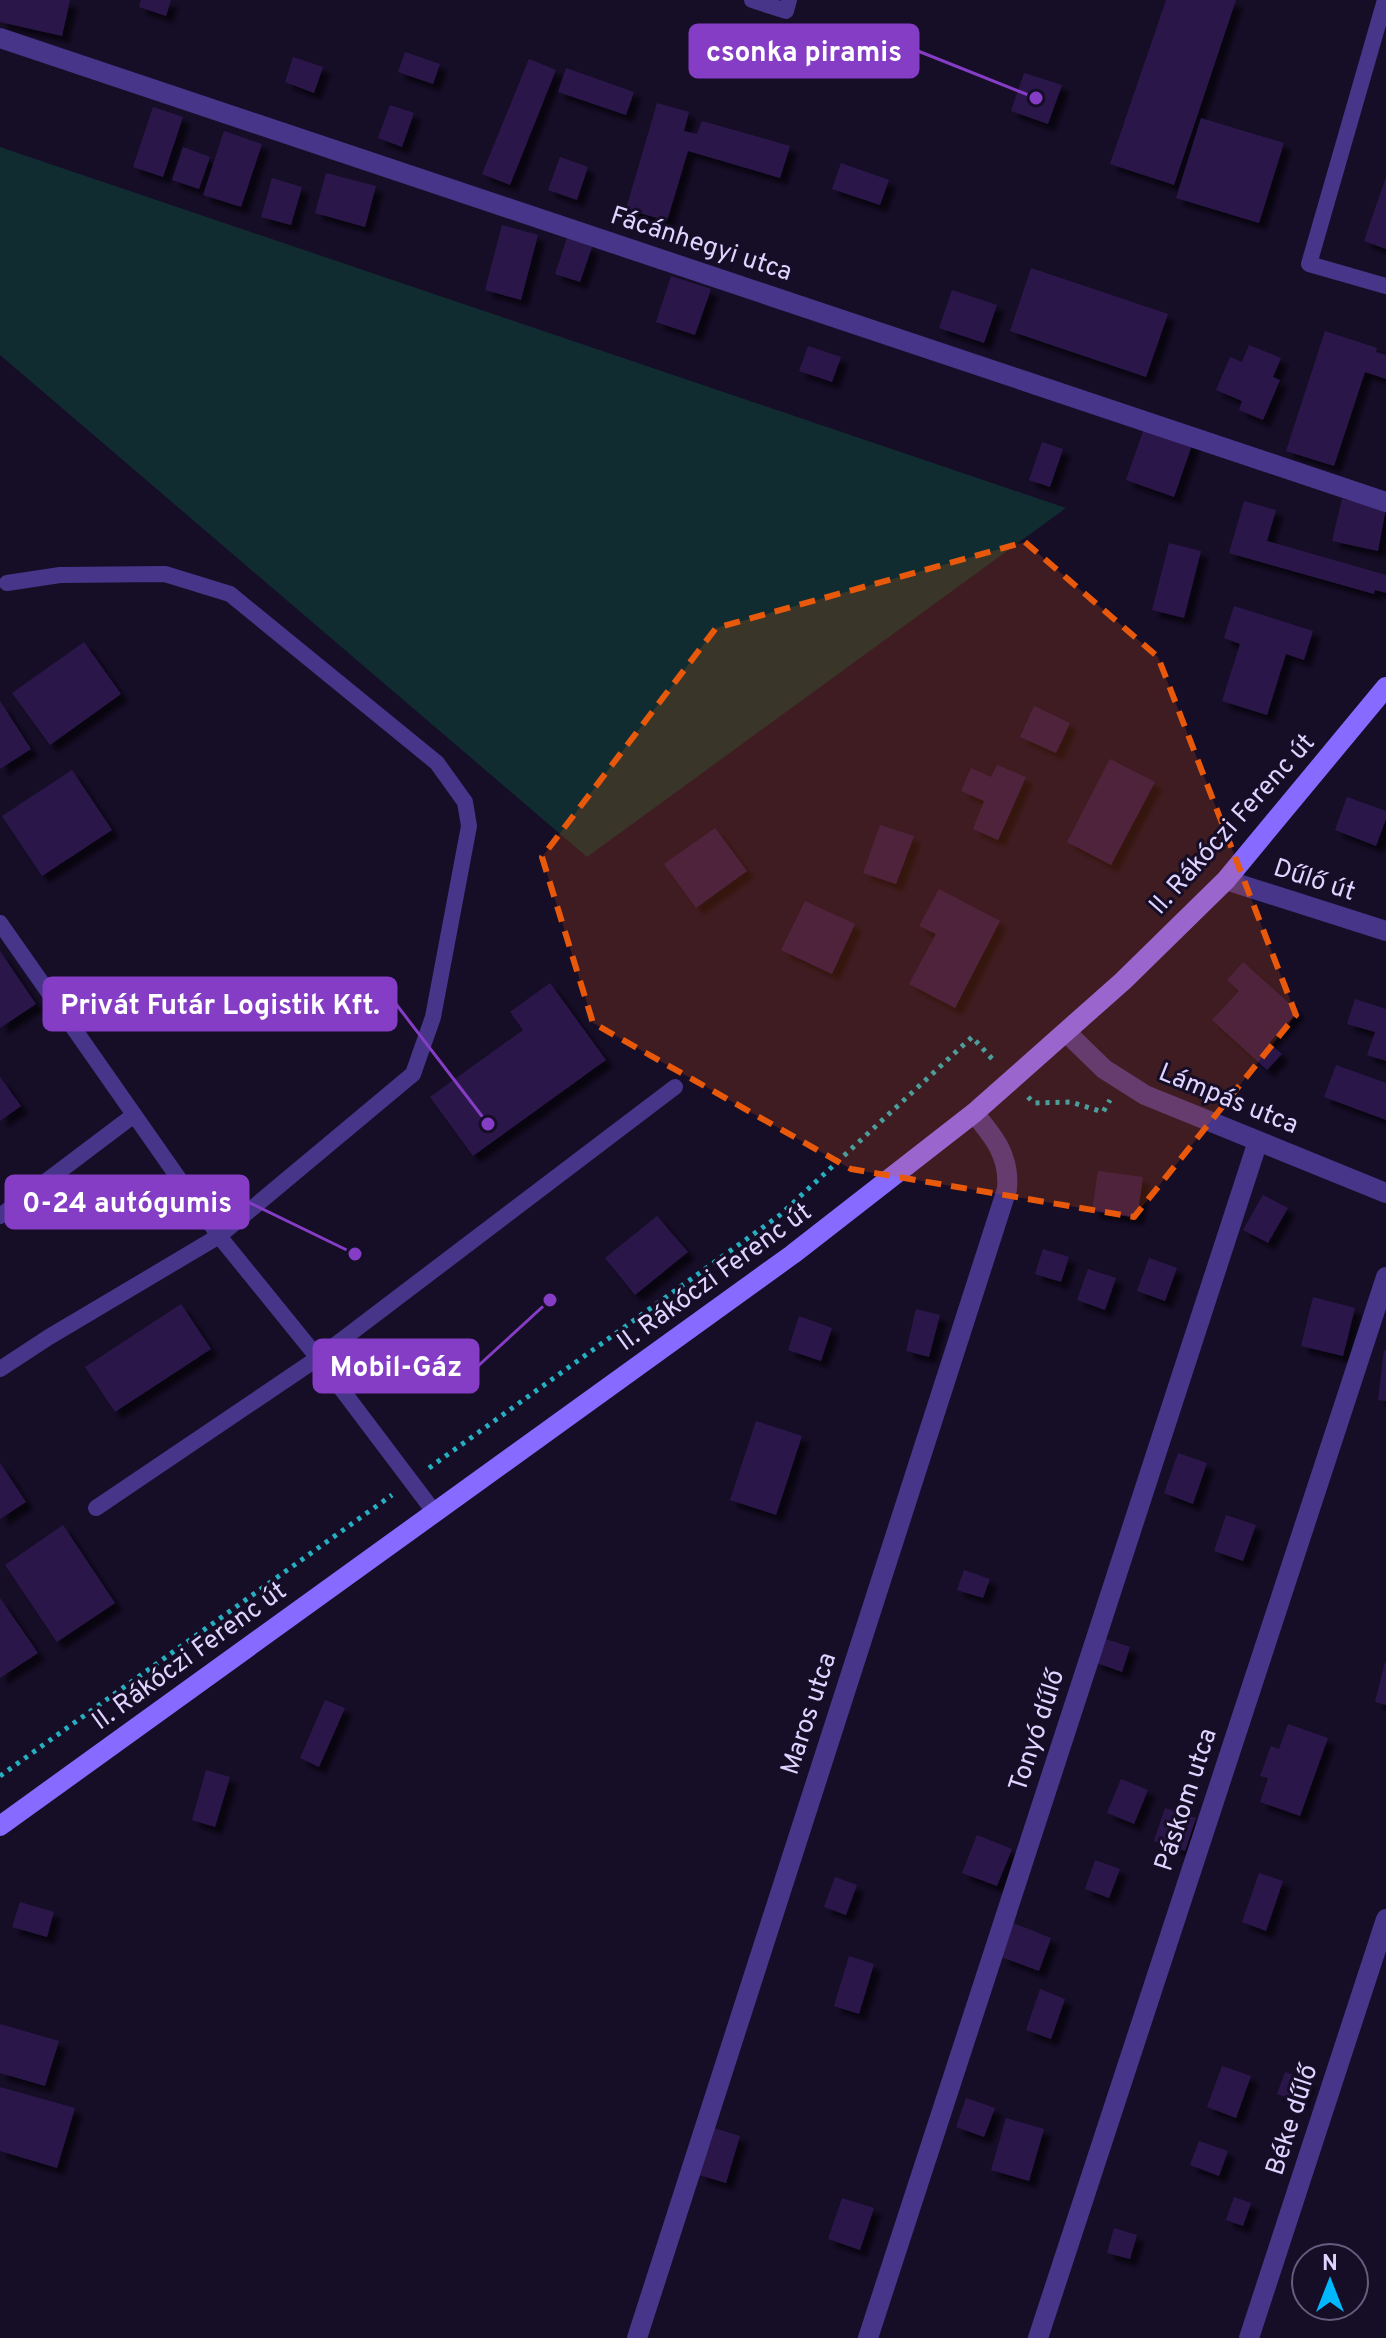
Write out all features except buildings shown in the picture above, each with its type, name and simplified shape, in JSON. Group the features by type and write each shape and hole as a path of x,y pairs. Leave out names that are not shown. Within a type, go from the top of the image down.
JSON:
{"main road":[{"name":"II. Rákóczi Ferenc út","path":"0,1826 793,1254 974,1113 1123,981 1226,880 1386,687"}],"street":[{"name":"Fácánhegyi utca","path":"0,38 1386,502"},
{"name":"Dűlő út","path":"1226,880 1386,931"},
{"name":"Lámpás utca","path":"1066,1032 1104,1069 1145,1095 1386,1193"},
{"name":"Maros utca","path":"637,2338 1007,1189 1004,1154 998,1140 974,1113"},
{"name":"Tonyó dűlő","path":"868,2338 1258,1141"},
{"name":"Páskom utca","path":"1038,2338 1386,1277"},
{"name":"Béke dűlő","path":"1249,2338 1386,1919"}],"lane":[{"path":"752,0 786,11 789,0"},
{"path":"1385,0 1309,264 1386,286"},
{"path":"0,1369 219,1236 413,1074 433,1017 469,826 465,802 437,763 230,594 165,574 60,575 7,583"},
{"path":"0,923 219,1236 318,1358 435,1513"},
{"path":"96,1508 318,1358 675,1087"},
{"path":"0,1216 134,1115"}],"path":[{"path":"0,1776 780,1215 972,1037 1034,1103 1071,1102 1103,1112 1121,1082"}],"highlighted area":[{"path":"1025,542 1158,657 1296,1015 1134,1217 851,1169 593,1023 542,857 716,628"}],"green space":[{"path":"0,147 1066,508 587,857 0,355"}],"place":[{"name":"csonka piramis","path":"1036,98"},
{"name":"Privát Futár Logistik Kft.","path":"488,1124"},
{"name":"0-24 autógumis","path":"355,1254"},
{"name":"Mobil-Gáz","path":"550,1300"}]}
